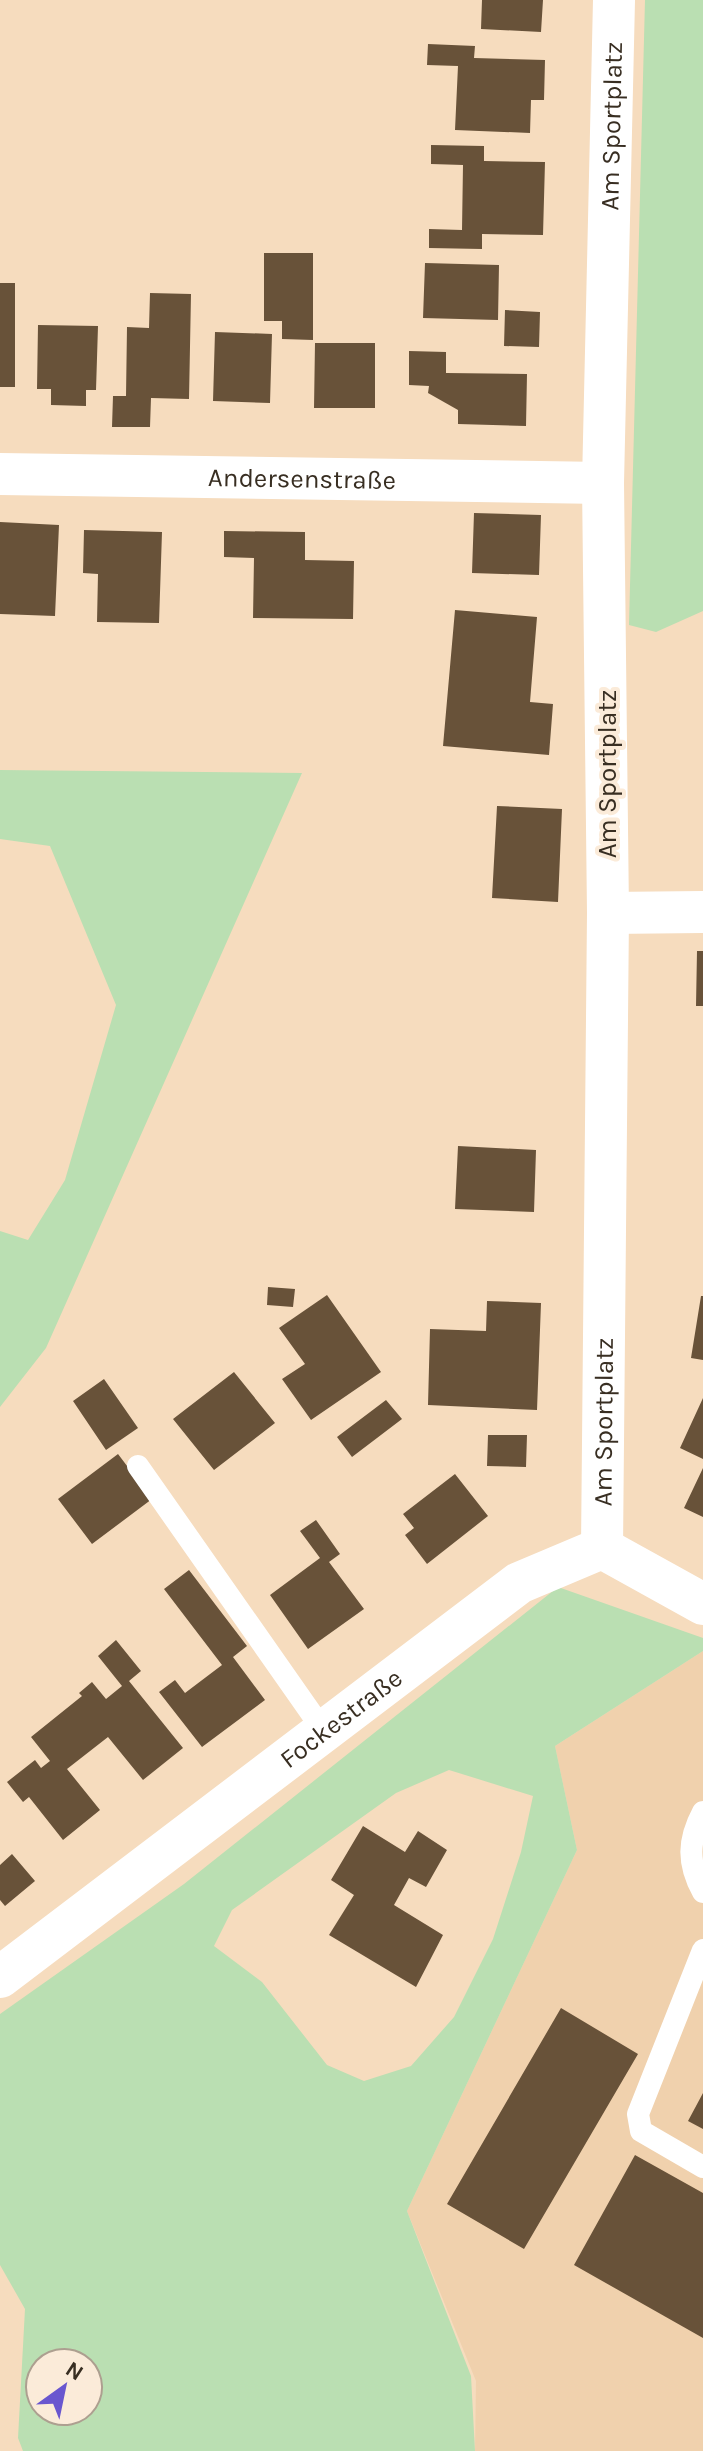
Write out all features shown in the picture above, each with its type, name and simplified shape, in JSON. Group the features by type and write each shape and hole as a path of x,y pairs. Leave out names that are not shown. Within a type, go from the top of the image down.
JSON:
{"street":[{"name":"Am Sportplatz","path":"602,1548 608,913 603,483 614,0"},
{"name":"Andersenstraße","path":"0,474 603,483"},
{"path":"608,913 703,912"},
{"path":"602,1548 703,1604"},
{"name":"Fockestraße","path":"0,1977 519,1583 602,1548"}],"lane":[{"path":"138,1466 323,1730"},
{"path":"703,1812 692,1833 693,1873 703,1892"},
{"path":"703,1950 638,2114 641,2131 703,2167"}],"shaded area":[{"path":"703,1651 703,2451 475,2451 476,2381 407,2211 577,1850 555,1746"}],"green space":[{"path":"645,0 703,0 703,611 656,632 629,625"},
{"path":"0,770 302,773 46,1348 0,1407 0,1231 28,1240 65,1180 116,1005 50,846 0,839"},
{"path":"558,1587 703,1638 703,1651 555,1746 577,1850 407,2211 471,2376 475,2451 23,2451 18,2438 25,2309 0,2265 0,2014 184,1884","holes":["449,1770 533,1796 521,1852 493,1939 454,2017 411,2066 364,2081 327,2065 262,1982 214,1946 232,1910 396,1793"]}],"building":[{"path":"482,0 543,0 541,32 481,29"},
{"path":"428,44 475,46 474,58 545,60 544,100 531,100 530,133 455,130 458,66 427,65"},
{"path":"431,145 484,146 484,161 545,162 543,235 482,234 482,249 429,248 429,229 462,230 463,165 431,164"},
{"path":"264,253 313,253 313,340 282,339 282,321 264,321"},
{"path":"425,263 499,265 498,320 423,318"},
{"path":"0,283 15,283 15,387 0,387"},
{"path":"150,293 191,294 189,399 151,398 150,427 112,427 113,396 126,396 127,327 149,328"},
{"path":"505,310 540,312 539,347 504,346"},
{"path":"38,325 98,326 96,390 86,390 86,406 51,405 51,389 37,389"},
{"path":"215,332 272,334 270,403 213,401"},
{"path":"315,343 375,343 375,408 314,408"},
{"path":"409,351 446,352 446,373 527,374 526,426 458,424 458,410 428,393 429,386 409,385"},
{"path":"474,513 541,515 539,575 472,573"},
{"path":"0,522 59,525 55,616 0,614"},
{"path":"84,530 162,532 159,623 97,622 98,574 83,573"},
{"path":"224,531 305,532 305,560 354,561 353,619 253,618 254,558 224,557"},
{"path":"455,610 537,617 530,702 553,704 549,755 443,746"},
{"path":"497,806 562,809 558,902 492,898"},
{"path":"697,951 703,951 703,1006 696,1006"},
{"path":"458,1146 536,1150 534,1212 455,1209"},
{"path":"268,1287 295,1289 293,1307 267,1305"},
{"path":"327,1295 381,1372 311,1420 282,1379 305,1364 279,1328"},
{"path":"703,1296 703,1360 691,1358"},
{"path":"487,1301 541,1303 537,1410 428,1405 430,1329 486,1331"},
{"path":"234,1372 275,1423 214,1470 173,1419"},
{"path":"104,1379 138,1428 106,1450 73,1401"},
{"path":"703,1398 703,1459 680,1448"},
{"path":"386,1400 402,1419 352,1457 337,1437"},
{"path":"488,1435 527,1435 526,1467 487,1466"},
{"path":"118,1454 152,1499 92,1544 58,1499"},
{"path":"703,1468 703,1517 684,1508"},
{"path":"455,1474 488,1516 427,1564 405,1535 414,1528 403,1514"},
{"path":"316,1520 340,1554 329,1562 364,1609 308,1649 270,1595 320,1558 300,1531"},
{"path":"189,1570 247,1646 233,1657 265,1700 202,1747 159,1692 175,1680 185,1693 222,1665 164,1589"},
{"path":"116,1640 141,1671 129,1681 183,1748 143,1780 108,1737 67,1769 100,1810 63,1840 29,1797 23,1802 7,1782 35,1760 41,1768 50,1761 31,1737 82,1696 79,1693 92,1682 106,1699 122,1686 98,1656"},
{"path":"363,1826 405,1852 418,1831 447,1850 426,1887 409,1878 394,1905 443,1935 416,1987 329,1935 354,1895 331,1880"},
{"path":"12,1854 35,1881 5,1906 0,1900 0,1865"},
{"path":"561,2008 638,2054 524,2249 447,2204"},
{"path":"703,2093 703,2129 688,2121"},
{"path":"635,2155 703,2193 703,2338 574,2265"}]}
